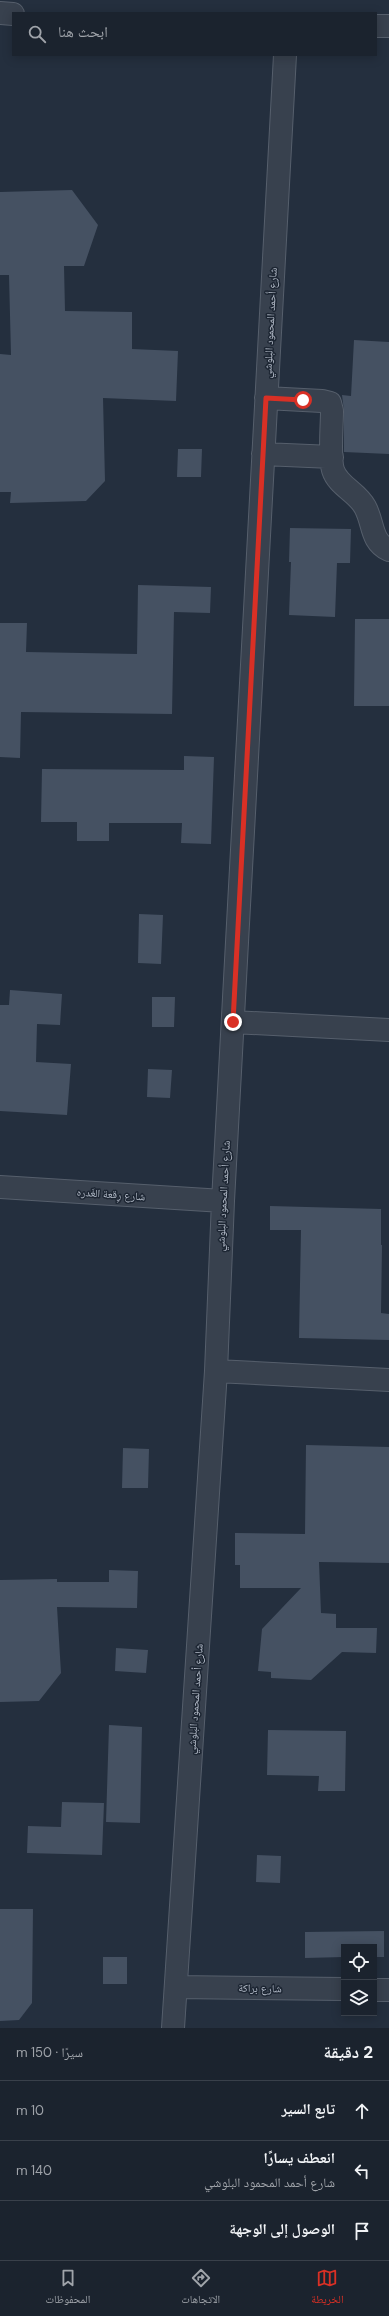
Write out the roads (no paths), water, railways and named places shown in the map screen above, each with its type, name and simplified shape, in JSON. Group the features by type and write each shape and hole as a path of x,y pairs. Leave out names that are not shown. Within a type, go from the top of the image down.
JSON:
{"street":[{"path":"0,13 12,14"},
{"path":"377,26 389,26"},
{"name":"شارع أحمد المحمود البلوشي","path":"173,2028 216,1371 222,1201 285,56"},
{"path":"266,398 322,401 330,403 332,411 332,468 336,477 357,496 369,517 374,538 381,546 389,550"},
{"path":"263,454 332,457"},
{"path":"233,1022 389,1030"},
{"name":"شارع رِقعة الغَدره","path":"0,1187 222,1201"},
{"path":"216,1371 389,1380"},
{"name":"شارع براكة","path":"176,1987 341,1989"},
{"path":"377,1990 389,1990"}]}
